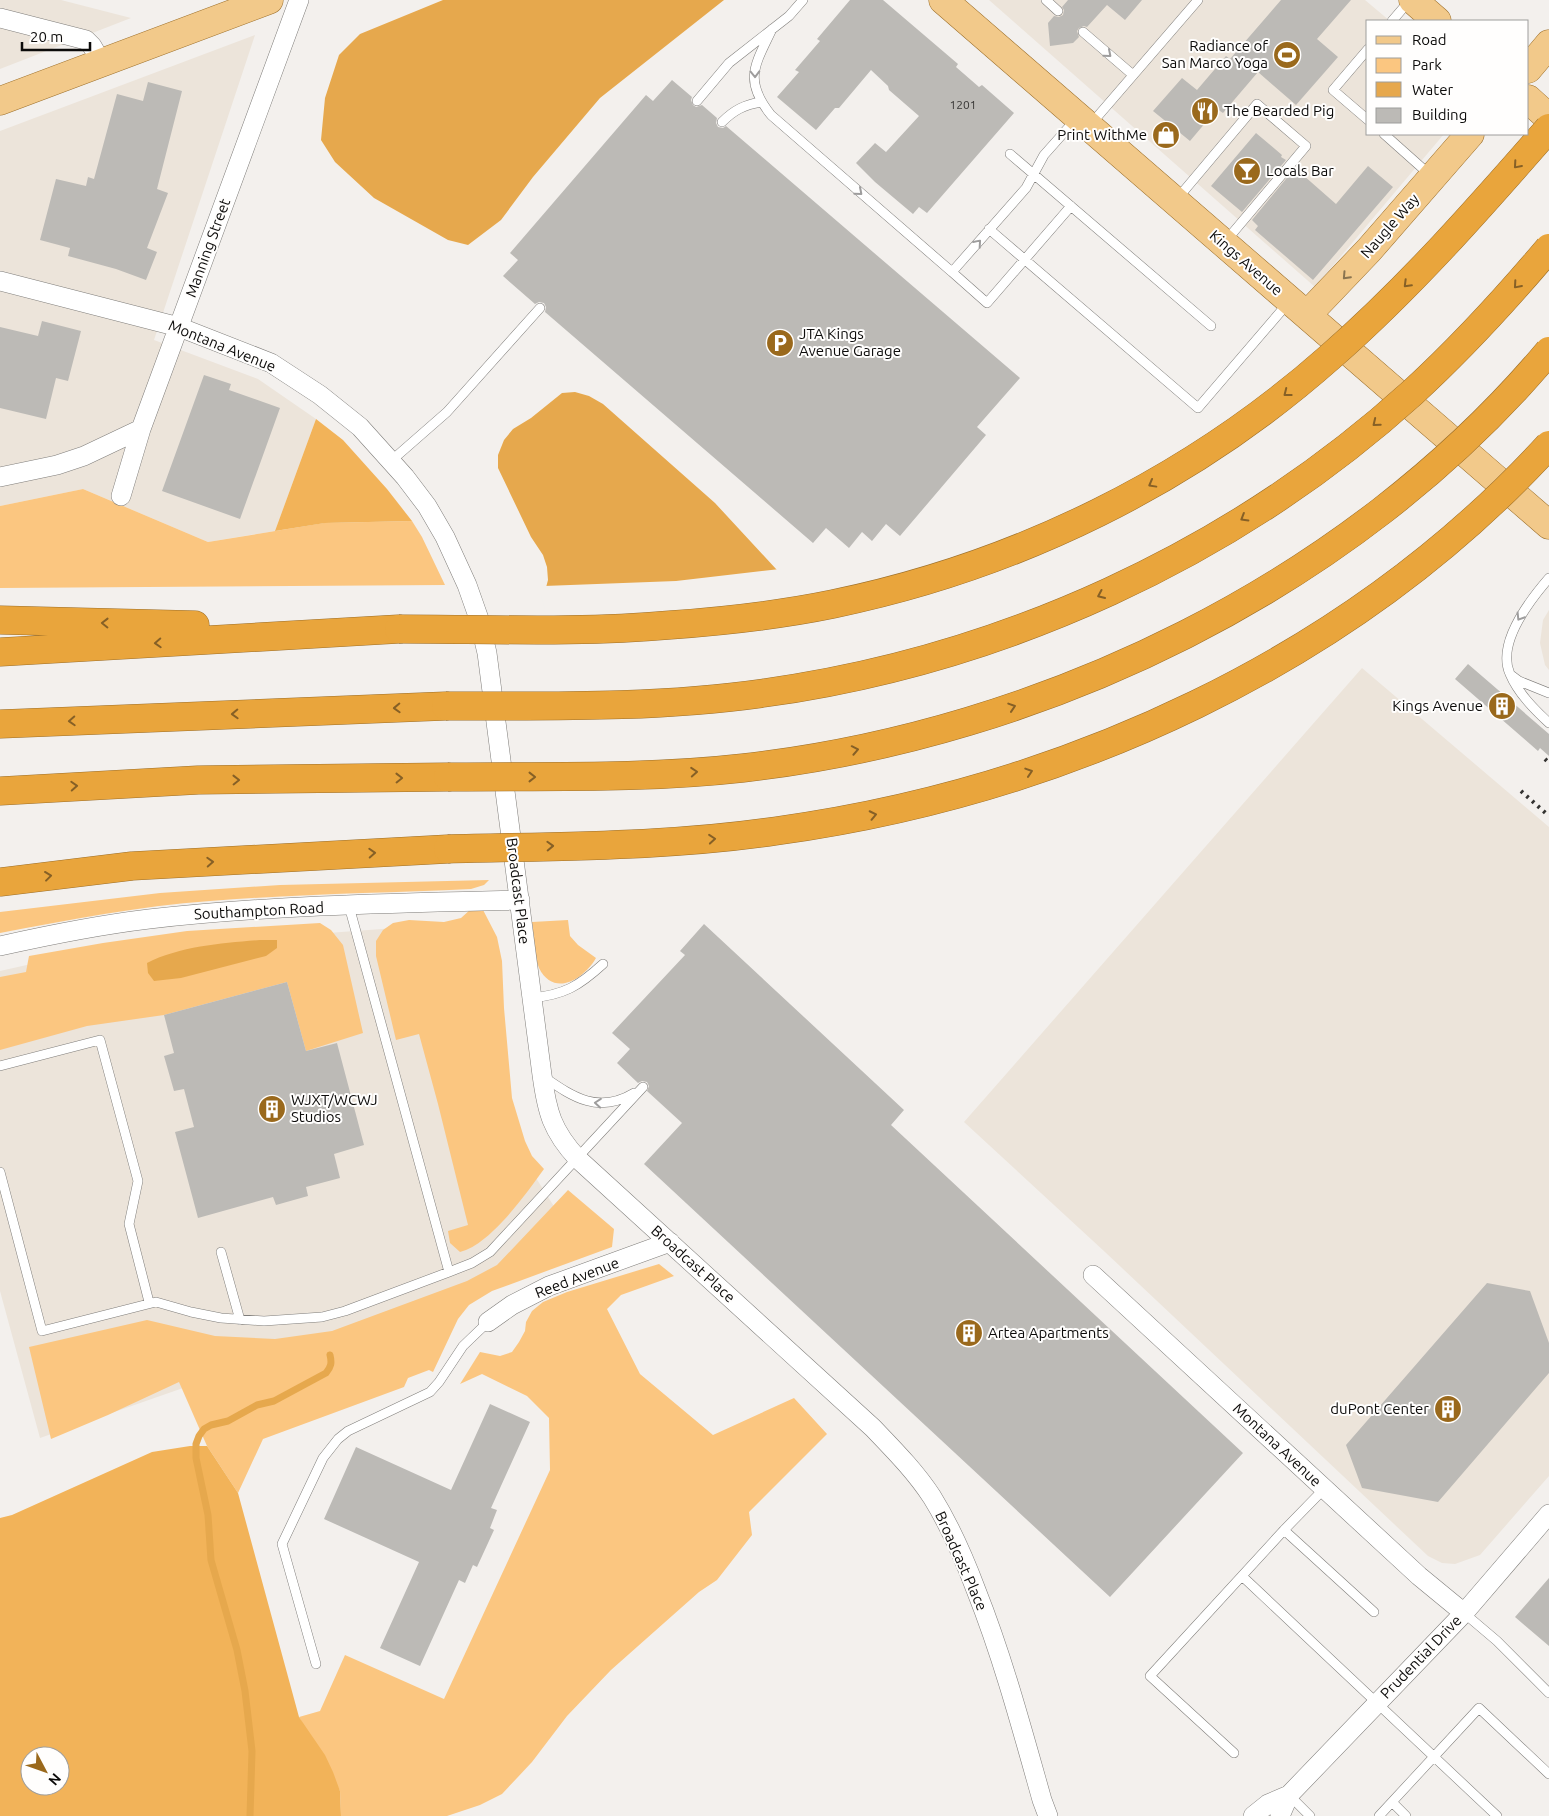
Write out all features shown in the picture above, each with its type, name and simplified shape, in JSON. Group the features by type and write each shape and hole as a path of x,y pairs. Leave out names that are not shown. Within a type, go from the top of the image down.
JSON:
{"highway":[{"path":"0,620 399,629 627,628 792,611 870,595 947,574 1060,531 1101,511 1166,476 1232,434 1298,384 1360,330 1418,273 1549,128"},
{"path":"0,724 446,706 642,704 724,698 778,691 840,680 934,656 995,637 1072,608 1143,575 1208,540 1283,493 1348,446 1411,393 1470,338 1549,248"},
{"path":"0,791 198,780 665,774 744,768 785,762 901,739 977,718 1057,691 1132,660 1202,625 1272,585 1340,541 1446,456 1511,393 1549,351"},
{"path":"0,882 132,866 448,849 666,842 775,832 848,820 920,804 996,783 1074,756 1152,724 1262,669 1334,625 1402,579 1461,532 1498,499 1549,445"},
{"path":"0,652 399,629"}],"main road":[{"path":"0,101 269,0"},
{"name":"Kings Avenue","path":"943,0 1298,308 1545,515"},
{"path":"1413,0 1436,20"},
{"path":"1529,68 1549,44"},
{"path":"1529,100 1549,118"},
{"name":"Naugle Way","path":"1298,308 1363,257 1469,135"}],"street":[{"name":"Manning Street","path":"121,496 141,430 299,0"},
{"path":"0,18 86,40 102,63"},
{"name":"Montana Avenue","path":"0,281 179,327 271,363 320,394 360,427 391,461 427,506 453,553 467,585 479,619 490,670"},
{"path":"0,478 84,456 141,430"},
{"name":"Broadcast Place","path":"490,670 531,998 546,1103 554,1128 578,1159 873,1428 904,1460 932,1498 961,1552 982,1606 1013,1700 1044,1811"},
{"name":"Southampton Road","path":"0,946 147,919 244,910 520,900"},
{"name":"Reed Avenue","path":"488,1322 512,1304 549,1286 670,1242"},
{"name":"Montana Avenue","path":"1093,1275 1419,1576 1464,1613"},
{"name":"Prudential Drive","path":"1280,1816 1289,1795 1464,1613 1549,1514"},
{"name":"Prudential Drive","path":"1253,1816 1268,1804 1289,1795"}],"lane":[{"path":"697,101 729,63 789,16 803,0"},
{"path":"1046,0 1058,11"},
{"path":"952,272 1026,188 1044,155 1084,122 1133,75 1198,0"},
{"path":"1393,20 1413,0"},
{"path":"772,29 754,66 756,87 761,102 771,115 987,303 1071,206"},
{"path":"1083,32 1133,75"},
{"path":"1366,51 1333,90 1366,118"},
{"path":"722,122 741,107 761,102"},
{"path":"1175,201 1257,104 1306,146 1224,243"},
{"path":"1385,135 1432,177"},
{"path":"1010,154 1212,326"},
{"path":"989,230 1198,408 1298,308"},
{"path":"391,461 448,412 540,308"},
{"path":"1549,578 1535,594 1513,629 1506,657 1509,674 1524,698 1549,722"},
{"path":"1509,674 1519,681 1549,693"},
{"path":"349,906 449,1272"},
{"path":"531,998 560,994 572,989 603,964"},
{"path":"0,1066 100,1040 138,1181 129,1224 149,1302"},
{"path":"0,1172 42,1331 149,1302 161,1303 206,1316 240,1320 282,1320 334,1315 472,1263 490,1252 643,1088 618,1102 593,1103 568,1093 542,1075"},
{"path":"221,1252 240,1320"},
{"path":"316,1664 282,1544 323,1458 338,1438 348,1431 430,1392 463,1346 488,1322"},
{"path":"1234,1753 1150,1676 1324,1488"},
{"path":"1284,1530 1374,1612"},
{"path":"1242,1576 1497,1816"},
{"path":"1464,1613 1497,1641 1549,1693"},
{"path":"1379,1816 1479,1708 1549,1774"},
{"path":"1289,1795 1310,1816"},
{"path":"1392,1802 1406,1816"}],"shaded area":[{"path":"0,0 61,0 131,18 0,69"},
{"path":"989,0 1365,0 1389,20 1366,20 1366,135 1443,135 1315,287"},
{"path":"255,35 154,340 258,379 316,419 275,531 208,542 83,489 0,506 0,131"},
{"path":"316,419 343,440 387,489 412,521 325,523 275,531"},
{"path":"1549,610 1549,670 1545,665 1540,643 1543,620"},
{"path":"1362,668 1549,827 1549,1476 1480,1555 1455,1564 1442,1563 1428,1556 964,1122"},
{"path":"422,926 517,1148 581,1249 40,1438 0,1291 0,971 89,951"},
{"path":"190,1446 207,1446 238,1493 299,1717 325,1755 333,1772 340,1791 341,1816 0,1816 0,1518 12,1515 152,1452"}],"green space":[{"path":"83,489 208,542 324,523 412,521 422,537 445,585 0,588 0,506"},
{"path":"489,880 484,885 471,889 275,897 183,903 104,914 0,933 0,912 160,893 280,885"},
{"path":"481,906 497,937 502,961 512,1098 525,1141 532,1156 544,1169 507,1217 495,1229 483,1240 460,1252 450,1243 448,1231 468,1225 438,1104 419,1034 396,1040 376,956 376,941 383,930 393,923 409,920 444,922 461,918 471,909"},
{"path":"568,920 570,936 578,945 596,958 584,973 569,982 560,984 545,977 539,968 535,952 532,922"},
{"path":"320,923 331,930 343,945 363,1033 306,1051 287,982 164,1015 87,1026 0,1050 0,977 26,972 29,956 187,931"},
{"path":"568,1190 614,1229 612,1247 492,1291 469,1305 458,1319 433,1372 429,1370 408,1378 404,1387 263,1439 238,1493 207,1446 179,1382 51,1439 29,1347 147,1320 215,1336 275,1339 332,1331 467,1281 497,1265"},
{"path":"659,1264 674,1276 621,1295 607,1309 640,1374 713,1435 794,1398 827,1434 749,1512 752,1535 717,1580 699,1592 611,1670 567,1716 532,1762 502,1794 480,1805 447,1816 341,1816 340,1791 299,1717 320,1711 345,1655 444,1699 550,1470 549,1418 527,1396 482,1374 460,1384 480,1352 500,1356 512,1352 525,1331 526,1322 532,1311 543,1302 567,1292"}],"water":[{"path":"443,0 724,0 600,98 533,177 501,220 468,245 448,240 374,198 335,162 321,140 325,98 339,55 360,34"},
{"path":"575,392 589,396 603,404 715,503 788,582 544,595 548,580 547,567 543,555 531,537 498,468 498,455 504,440 513,429 531,418 562,393"},
{"path":"277,940 277,948 266,956 181,978 154,981 148,973 147,963 160,957 202,946"}],"pier":[{"path":"780,569 790,582 789,592 781,605 553,620 545,609 541,596 544,586 676,581"}],"building":[{"path":"850,0 883,0 958,64 956,67 979,87 982,85 1014,113 927,213 919,207 913,214 856,163 875,143 886,152 919,116 889,90 888,86 871,70 839,108 835,108 816,130 777,97 799,72 795,70 820,41 817,39"},
{"path":"1068,0 1142,0 1125,20 1107,5 1087,27 1079,28 1077,31 1079,37 1073,43 1050,46 1048,23 1054,16 1059,17 1063,15 1064,10 1062,7"},
{"name":"Radiance of San Marco Yoga","path":"1281,0 1351,0 1317,39 1338,57 1296,105 1258,72 1223,113 1217,109 1190,141 1153,111 1182,78 1197,90 1226,56 1230,59"},
{"name":"JTA Kings Avenue Garage","path":"672,80 692,97 693,105 696,107 702,105 717,118 716,123 718,127 723,128 726,126 1020,378 977,427 986,435 900,536 886,524 872,541 862,532 849,548 826,528 813,543 545,312 546,307 544,303 539,302 535,304 503,276 518,260 510,253 646,95 653,101"},
{"path":"148,82 182,91 157,189 168,193 147,248 157,252 146,280 116,269 68,256 70,248 40,240 56,179 86,186 88,177 94,179 117,94 143,101"},
{"name":"Locals Bar","path":"1256,133 1286,160 1242,212 1211,186"},
{"path":"1368,166 1393,187 1313,280 1255,230 1258,226 1252,220 1295,168 1336,204"},
{"path":"42,321 81,331 68,381 56,378 46,419 0,408 0,327 38,336"},
{"path":"204,375 231,384 229,390 280,408 240,519 162,491"},
{"name":"Kings Avenue","path":"1468,664 1549,734 1549,756 1540,748 1538,751 1455,679"},
{"name":"Artea Apartments","path":"704,924 904,1110 891,1125 1243,1453 1110,1597 644,1164 682,1123 647,1091 649,1086 647,1082 642,1081 638,1083 617,1063 630,1049 612,1033 685,955 680,951"},
{"name":"WJXT/WCWJ Studios","path":"287,982 306,1051 337,1043 364,1145 334,1154 340,1178 306,1187 308,1196 276,1205 273,1197 198,1218 175,1132 194,1127 184,1089 174,1091 164,1056 174,1053 164,1015"},
{"name":"duPont Center","path":"1487,1283 1530,1291 1549,1343 1549,1373 1438,1502 1362,1488 1346,1445"},
{"path":"490,1404 530,1422 491,1508 497,1510 490,1528 494,1530 477,1567 473,1565 465,1583 459,1580 420,1666 380,1648 419,1562 324,1519 356,1447 451,1490"},
{"path":"1549,1578 1549,1646 1515,1617"}],"waterway":[{"path":"250,1816 252,1751 245,1691 237,1650 211,1560 208,1515 196,1458 196,1444 204,1429 211,1425 228,1421 257,1405 274,1401 326,1373 331,1365 330,1355"}],"railway":[{"path":"1545,759 1549,763"},
{"path":"1521,791 1549,816"}],"place":[{"name":"Radiance of San Marco Yoga","path":"1287,55"},
{"name":"The Bearded Pig","path":"1205,111"},
{"name":"Print WithMe","path":"1166,135"},
{"name":"Locals Bar","path":"1247,171"},
{"name":"JTA Kings Avenue Garage","path":"780,343"},
{"name":"Kings Avenue","path":"1502,706"},
{"name":"WJXT/WCWJ Studios","path":"272,1109"},
{"name":"Artea Apartments","path":"969,1333"},
{"name":"duPont Center","path":"1448,1409"}]}
